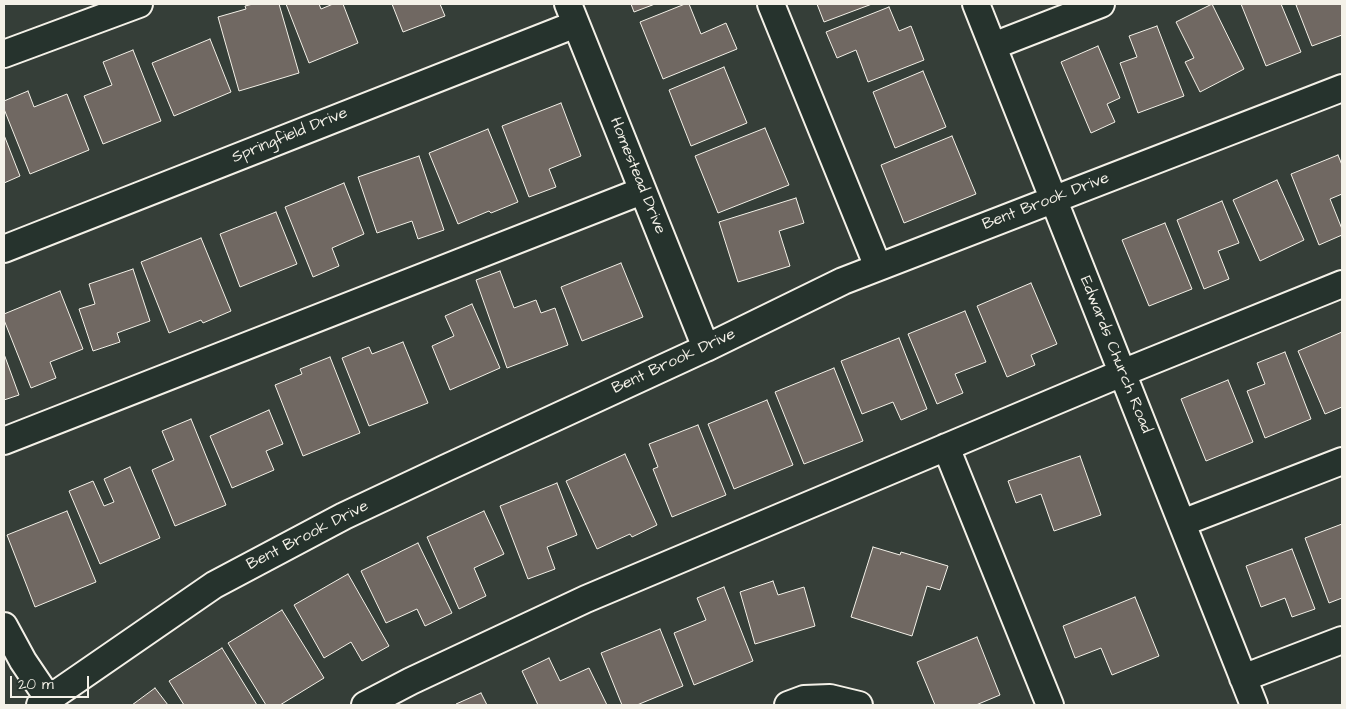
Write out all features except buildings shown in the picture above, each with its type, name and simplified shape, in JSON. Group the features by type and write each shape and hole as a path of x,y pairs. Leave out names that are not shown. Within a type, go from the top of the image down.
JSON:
{"street":[{"path":"4,54 139,4"},
{"path":"771,4 878,267"},
{"name":"Edwards Church Road","path":"976,4 1254,705"},
{"path":"993,46 1100,4"},
{"name":"Homestead Drive","path":"572,14 706,348"},
{"name":"Springfield Drive","path":"4,249 572,14"},
{"name":"Bent Brook Drive","path":"44,702 223,580 353,512 706,348 843,280 1342,88"},
{"path":"4,441 642,191"},
{"path":"365,705 411,681 586,599 1122,372 1342,284"},
{"path":"946,447 1050,705"},
{"path":"1182,523 1342,461"},
{"path":"4,626 44,702"},
{"path":"1244,678 1342,640"},
{"path":"788,705 804,699 830,698 858,705"}]}
